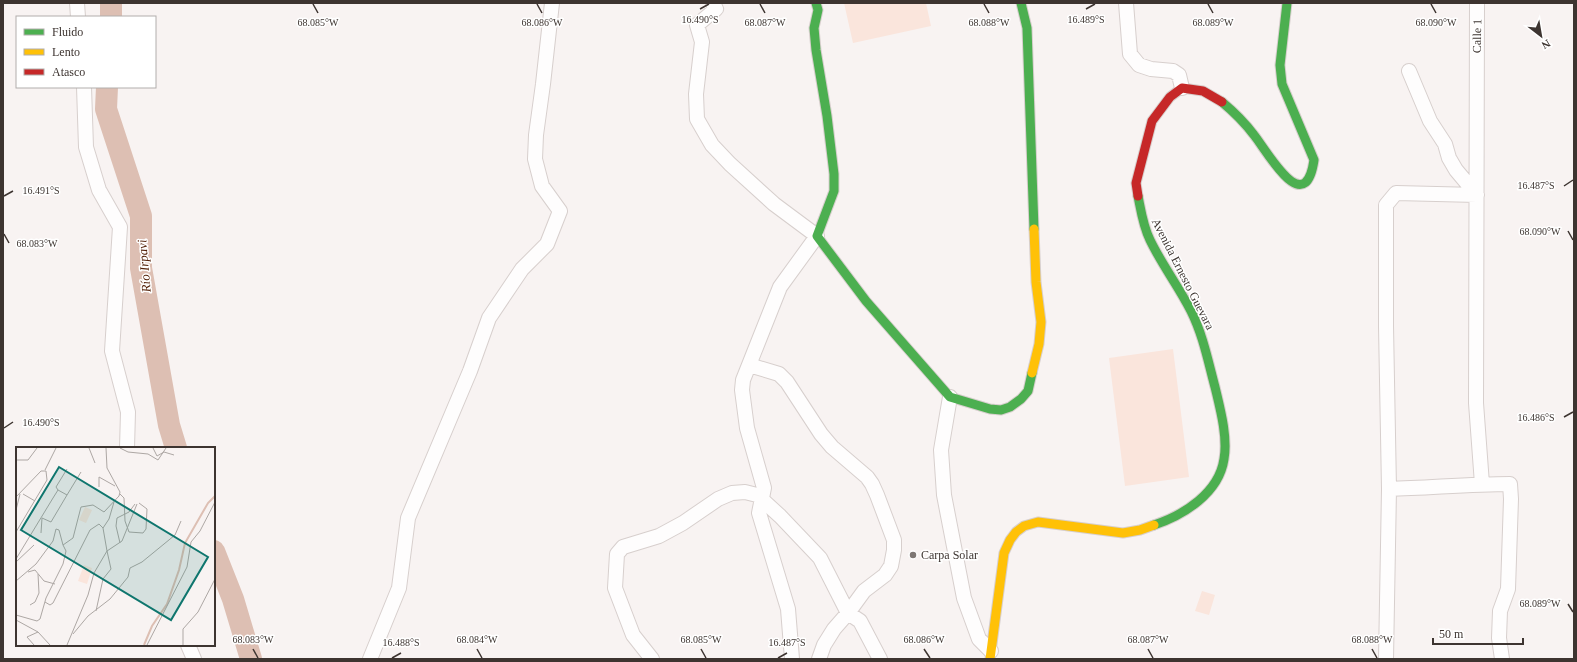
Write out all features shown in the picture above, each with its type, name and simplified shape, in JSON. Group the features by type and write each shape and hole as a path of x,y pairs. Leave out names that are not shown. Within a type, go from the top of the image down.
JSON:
{"main road":[{"path":"816,3 818,10 814,28 816,50 827,116 834,174 834,190 817,236 866,301 950,397 966,400 983,407 1001,410 1010,407 1028,391 1039,344 1041,322 1036,282 1031,180 1027,28 1021,3"},
{"path":"1182,88 1202,91 1219,100 1255,136 1282,174 1289,181 1295,184 1302,183 1308,179 1313,170 1314,160 1282,84 1280,65 1287,3"},
{"name":"Avenida Ernesto Guevara","path":"990,655 1004,553 1009,540 1016,530 1026,525 1038,522 1123,533 1153,526 1166,521 1189,508 1204,496 1217,478 1224,460 1225,446 1220,410 1204,342 1191,311 1150,240 1142,218 1136,183 1152,121 1170,97 1182,88"}],"street":[{"path":"77,3 78,16"},
{"path":"370,659 398,588 408,518 470,371 489,318 522,269 547,244 560,212 542,186 535,159 536,135 552,3"},
{"path":"713,3 716,9 697,25 702,42 696,94 697,119 712,145 730,164 774,204 817,236 780,287 743,380 742,390 747,428 764,488 763,500 759,513 788,609 792,659"},
{"path":"1126,3 1130,54 1139,65 1151,69 1173,72 1179,75 1182,88"},
{"name":"Calle 1","path":"1477,3 1476,403 1482,484"},
{"path":"1409,71 1430,121 1445,144 1456,170 1477,195"},
{"path":"84,88 86,147 99,190 120,227 112,351 128,412 127,447"},
{"path":"1386,659 1389,489 1386,326 1386,205 1396,193 1477,195"},
{"path":"749,365 779,374 787,382 821,434 832,447 867,477 877,495 894,540 891,566 885,574 864,591 834,629 824,645 819,659"},
{"path":"950,397 941,450 944,495 964,598 979,639 990,655"},
{"path":"1389,489 1510,484 1511,500 1508,589 1500,611 1498,638 1502,659"},
{"path":"652,659 633,635 615,588 617,554 623,547 659,536 683,523 718,498 732,493 745,492 757,495 763,500 820,558 848,613 860,621 880,659"},
{"path":"188,646 194,659"}],"shaded area":[{"path":"844,3 926,3 931,26 853,43"},
{"path":"1173,349 1189,477 1125,486 1109,358"},
{"path":"1202,591 1215,595 1209,615 1195,611"}],"waterway":[{"name":"Río Irpavi","path":"111,3 111,16"},
{"name":"Río Irpavi","path":"107,88 106,109 141,216 141,268 169,425 176,447"},
{"name":"Río Irpavi","path":"215,554 233,599 251,659"}],"traffic: fast":[{"path":"816,3 818,10 814,28 816,50 827,116 834,174 834,191 817,236 866,301 950,397 990,409 1001,410 1010,407 1021,399 1028,391 1032,373"},
{"path":"1021,3 1027,28 1034,229"},
{"path":"1222,102 1247,126 1276,166 1294,183 1303,184 1309,177 1314,160 1282,84 1280,65 1287,3"},
{"path":"1138,196 1144,224 1150,240 1186,302 1199,329 1219,404 1225,441 1224,459 1221,471 1208,492 1188,509 1154,525"}],"traffic: slow":[{"path":"1032,373 1039,344 1041,322 1036,282 1034,229"},
{"path":"990,659 1004,553 1010,540 1016,532 1024,526 1038,522 1123,533 1140,530 1154,525"}],"traffic: jam":[{"path":"1138,196 1136,183 1152,121 1170,97 1182,88 1203,91 1222,102"}],"place":[{"name":"Carpa Solar","path":"913,555"}]}
